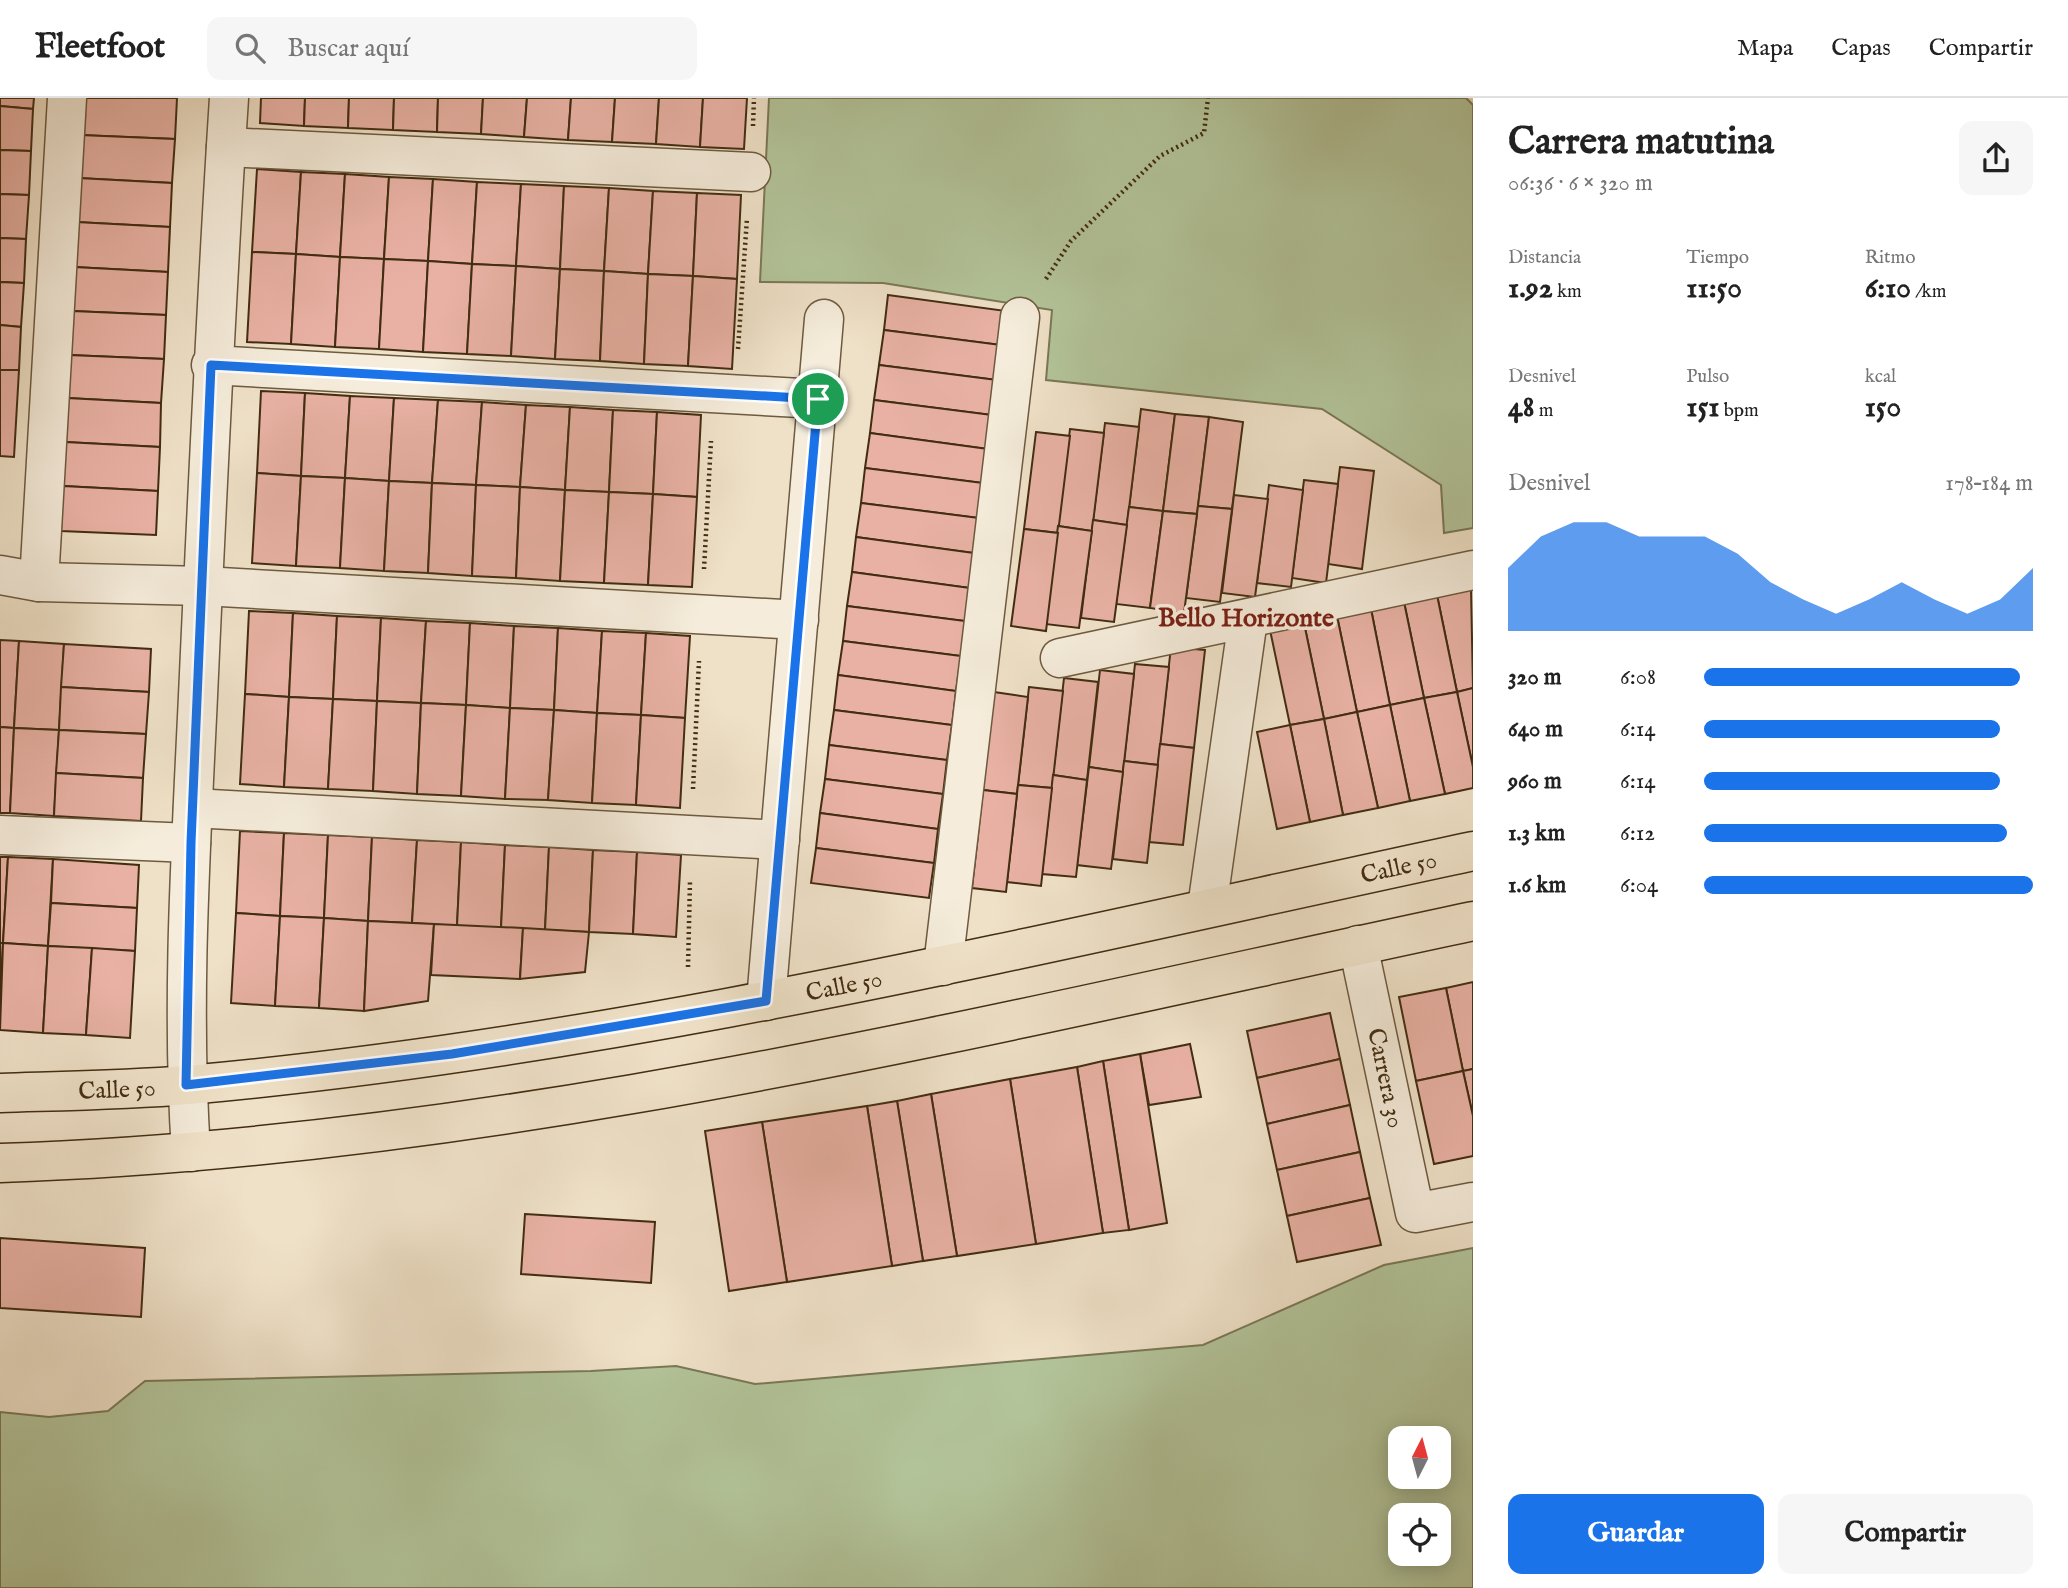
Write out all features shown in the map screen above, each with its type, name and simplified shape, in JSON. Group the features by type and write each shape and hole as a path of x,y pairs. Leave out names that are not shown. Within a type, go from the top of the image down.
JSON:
{"main road":[{"name":"Calle 50","path":"0,1093 186,1085 452,1054 766,1001 943,966 1473,851"},
{"path":"0,1163 191,1152 457,1121 771,1069 1473,921"}],"street":[{"path":"39,582 67,98"},
{"path":"191,1152 186,1085 192,826 211,365 229,98"},
{"path":"226,147 751,173"},
{"path":"943,966 1020,317"},
{"path":"766,1001 824,319"},
{"path":"211,365 818,399"},
{"path":"1060,658 1473,570"},
{"path":"0,575 39,582 203,586 799,620"},
{"path":"1207,908 1248,619"},
{"path":"0,835 192,826 779,840"},
{"name":"Carrera 30","path":"1358,946 1415,1213 1473,1202"}],"path":[{"path":"690,1014 691,836 702,615 751,173 754,98"},
{"path":"1020,317 1072,241 1160,156 1204,133 1208,98"}],"green space":[{"path":"769,98 1466,98 1473,105 1473,528 1444,533 1441,485 1322,409 1046,380 1052,310 883,283 760,282"},
{"path":"1473,1248 1473,1588 0,1588 0,1412 49,1417 108,1411 145,1381 591,1371 676,1366 755,1384 1203,1345 1384,1265"}],"building":[{"path":"0,98 34,98 33,109 0,106"},
{"path":"82,98 177,98 175,139 80,135"},
{"path":"261,98 305,98 304,126 260,123"},
{"path":"305,98 349,98 348,128 304,126"},
{"path":"349,98 394,98 393,130 348,128"},
{"path":"394,98 438,98 437,132 393,130"},
{"path":"438,98 483,98 481,134 437,132"},
{"path":"483,98 527,98 524,137 481,134"},
{"path":"527,98 571,98 568,140 524,137"},
{"path":"571,98 615,98 612,142 568,140"},
{"path":"615,98 659,98 656,144 612,142"},
{"path":"659,98 703,98 700,147 656,144"},
{"path":"703,98 747,98 744,149 700,147"},
{"path":"0,106 33,109 31,151 0,150"},
{"path":"80,135 175,139 172,183 78,178"},
{"path":"0,150 31,151 29,195 0,194"},
{"path":"257,169 301,172 296,254 252,252"},
{"path":"301,172 345,174 340,257 296,254"},
{"path":"345,174 389,177 384,259 340,257"},
{"path":"389,177 433,179 428,261 384,259"},
{"path":"78,178 172,183 170,227 76,222"},
{"path":"433,179 477,182 472,264 428,261"},
{"path":"477,182 521,184 516,266 472,264"},
{"path":"521,184 564,186 560,269 516,266"},
{"path":"564,186 609,188 604,271 560,269"},
{"path":"609,188 653,191 648,274 604,271"},
{"path":"653,191 697,193 693,276 648,274"},
{"path":"697,193 741,195 737,279 693,276"},
{"path":"0,194 29,195 26,239 0,238"},
{"path":"76,222 170,227 168,272 74,267"},
{"path":"0,238 26,239 24,283 0,282"},
{"path":"252,252 296,254 291,344 247,342"},
{"path":"296,254 340,257 335,347 291,344"},
{"path":"340,257 384,259 379,349 335,347"},
{"path":"384,259 428,261 423,352 379,349"},
{"path":"428,261 472,264 467,354 423,352"},
{"path":"472,264 516,266 511,356 467,354"},
{"path":"516,266 560,269 555,359 511,356"},
{"path":"74,267 168,272 166,315 72,311"},
{"path":"560,269 604,271 600,361 555,359"},
{"path":"604,271 648,274 644,364 600,361"},
{"path":"648,274 693,276 688,366 644,364"},
{"path":"693,276 737,279 732,369 688,366"},
{"path":"0,282 24,283 21,327 0,325"},
{"path":"888,295 1006,311 1001,345 884,330"},
{"path":"72,311 166,315 164,359 69,355"},
{"path":"0,325 21,327 19,370 0,370"},
{"path":"884,330 1001,345 997,380 879,365"},
{"path":"69,355 164,359 161,403 67,398"},
{"path":"879,365 997,380 992,415 874,400"},
{"path":"0,370 19,370 14,457 0,456"},
{"path":"261,391 305,393 301,476 257,473"},
{"path":"305,393 350,396 345,478 301,476"},
{"path":"350,396 394,398 389,481 345,478"},
{"path":"67,398 161,403 160,447 65,442"},
{"path":"394,398 438,400 432,483 389,481"},
{"path":"438,400 482,402 476,485 432,483"},
{"path":"874,400 992,415 988,449 870,433"},
{"path":"482,402 526,405 520,487 476,485"},
{"path":"526,405 570,407 565,490 520,487"},
{"path":"570,407 613,410 609,492 565,490"},
{"path":"1141,409 1175,414 1163,511 1129,507"},
{"path":"613,410 657,412 653,494 609,492"},
{"path":"657,412 701,415 697,497 653,494"},
{"path":"1175,414 1209,417 1197,514 1163,511"},
{"path":"1209,417 1243,422 1232,509 1198,506"},
{"path":"1105,423 1139,427 1127,525 1093,520"},
{"path":"1070,429 1104,433 1092,531 1058,526"},
{"path":"1036,432 1070,436 1058,533 1024,529"},
{"path":"870,433 988,449 983,483 865,468"},
{"path":"65,442 160,447 158,491 63,486"},
{"path":"1340,467 1374,471 1362,569 1328,564"},
{"path":"865,468 983,483 979,518 861,503"},
{"path":"257,473 301,476 296,566 252,563"},
{"path":"301,476 345,478 340,568 296,566"},
{"path":"345,478 389,481 384,571 340,568"},
{"path":"1304,480 1338,484 1326,583 1292,578"},
{"path":"389,481 432,483 428,573 384,571"},
{"path":"432,483 476,485 472,576 428,573"},
{"path":"476,485 520,487 516,578 472,576"},
{"path":"1269,485 1303,490 1291,587 1257,583"},
{"path":"63,486 158,491 156,535 61,531"},
{"path":"520,487 565,490 560,581 516,578"},
{"path":"565,490 609,492 604,583 560,581"},
{"path":"609,492 653,494 648,585 604,583"},
{"path":"653,494 697,497 692,587 648,585"},
{"path":"1234,495 1268,499 1255,597 1222,593"},
{"path":"861,503 979,518 974,553 856,537"},
{"path":"1198,506 1232,509 1220,602 1186,598"},
{"path":"1129,507 1163,511 1150,608 1116,604"},
{"path":"1163,511 1197,514 1184,613 1150,608"},
{"path":"1093,520 1127,525 1114,622 1081,618"},
{"path":"1058,526 1092,531 1079,628 1045,624"},
{"path":"1024,529 1058,533 1046,631 1011,626"},
{"path":"856,537 974,553 970,588 852,572"},
{"path":"852,572 970,588 965,621 847,606"},
{"path":"1471,588 1473,688 1457,692 1437,595"},
{"path":"1437,595 1457,692 1424,698 1404,602"},
{"path":"1404,602 1424,698 1390,705 1371,609"},
{"path":"847,606 965,621 961,656 843,641"},
{"path":"1371,609 1390,705 1357,712 1337,616"},
{"path":"249,611 293,613 289,697 245,694"},
{"path":"293,613 337,616 333,699 289,697"},
{"path":"337,616 381,618 377,701 333,699"},
{"path":"1337,616 1357,712 1324,719 1304,623"},
{"path":"381,618 426,621 421,703 377,701"},
{"path":"426,621 470,623 466,705 421,703"},
{"path":"470,623 514,626 510,708 466,705"},
{"path":"1304,623 1324,719 1290,725 1270,630"},
{"path":"514,626 558,628 554,710 510,708"},
{"path":"558,628 602,631 597,713 554,710"},
{"path":"602,631 646,633 641,715 597,713"},
{"path":"646,633 690,636 685,718 641,715"},
{"path":"0,640 19,641 14,728 0,727"},
{"path":"19,641 64,644 59,730 14,728"},
{"path":"843,641 961,656 956,691 838,675"},
{"path":"64,644 151,649 149,692 61,687"},
{"path":"1171,647 1205,650 1194,748 1160,744"},
{"path":"1135,664 1169,667 1158,765 1124,761"},
{"path":"1100,670 1134,674 1123,772 1089,767"},
{"path":"838,675 956,691 952,725 834,710"},
{"path":"1064,678 1098,682 1087,780 1053,775"},
{"path":"61,687 149,692 146,734 59,730"},
{"path":"1029,687 1063,691 1052,788 1018,785"},
{"path":"1473,688 1473,767 1457,692"},
{"path":"994,692 1028,697 1017,794 983,790"},
{"path":"1457,692 1473,767 1473,788 1445,794 1424,698"},
{"path":"245,694 289,697 284,787 240,784"},
{"path":"289,697 333,699 328,789 284,787"},
{"path":"1424,698 1445,794 1410,801 1390,705"},
{"path":"333,699 377,701 373,791 328,789"},
{"path":"377,701 421,703 417,794 373,791"},
{"path":"421,703 466,705 461,796 417,794"},
{"path":"466,705 510,708 505,799 461,796"},
{"path":"1390,705 1410,801 1378,808 1357,712"},
{"path":"510,708 554,710 548,800 505,799"},
{"path":"554,710 597,713 592,803 548,800"},
{"path":"834,710 952,725 947,760 829,745"},
{"path":"1357,712 1378,808 1343,815 1324,719"},
{"path":"597,713 641,715 636,805 592,803"},
{"path":"641,715 685,718 680,808 636,805"},
{"path":"1324,719 1343,815 1310,822 1290,725"},
{"path":"1290,725 1310,822 1277,829 1257,732"},
{"path":"0,727 14,728 10,813 0,813"},
{"path":"14,728 59,730 54,816 10,813"},
{"path":"59,730 146,734 143,778 56,773"},
{"path":"1160,744 1194,748 1183,845 1149,842"},
{"path":"829,745 947,760 943,794 825,779"},
{"path":"1124,761 1158,765 1147,863 1113,859"},
{"path":"1089,767 1123,772 1111,869 1077,865"},
{"path":"56,773 143,778 141,821 54,816"},
{"path":"1053,775 1087,780 1076,877 1042,874"},
{"path":"825,779 943,794 938,829 820,813"},
{"path":"1018,785 1052,788 1041,886 1007,882"},
{"path":"983,790 1017,794 1006,892 972,888"},
{"path":"820,813 938,829 934,863 816,848"},
{"path":"240,831 284,833 280,916 236,913"},
{"path":"284,833 328,835 324,918 280,916"},
{"path":"328,835 372,837 368,921 324,918"},
{"path":"372,837 417,840 412,923 368,921"},
{"path":"417,840 461,842 457,926 412,923"},
{"path":"461,842 505,845 501,928 457,926"},
{"path":"505,845 549,847 545,930 501,928"},
{"path":"549,847 593,850 589,932 545,930"},
{"path":"816,848 934,863 929,898 811,883"},
{"path":"593,850 637,852 633,934 589,932"},
{"path":"637,852 681,855 676,937 633,934"},
{"path":"0,857 8,857 3,943 0,943"},
{"path":"8,857 53,859 48,946 3,943"},
{"path":"53,859 139,865 137,908 51,903"},
{"path":"51,903 137,908 135,951 48,946"},
{"path":"236,913 280,916 275,1006 231,1003"},
{"path":"280,916 324,918 319,1008 275,1006"},
{"path":"324,918 368,921 364,1011 319,1008"},
{"path":"368,921 434,924 428,1001 364,1011"},
{"path":"434,924 523,928 520,979 431,975"},
{"path":"523,928 589,932 585,972 520,979"},
{"path":"0,943 3,943 0,1000"},
{"path":"3,943 48,946 43,1033 0,1030"},
{"path":"48,946 92,948 86,1035 43,1033"},
{"path":"92,948 135,951 130,1038 86,1035"},
{"path":"1473,982 1473,1069 1463,1071 1446,988"},
{"path":"1446,988 1463,1071 1416,1081 1399,997"},
{"path":"1330,1013 1340,1059 1257,1078 1247,1031"},
{"path":"1190,1044 1201,1097 1149,1105 1140,1054"},
{"path":"1140,1054 1167,1223 1129,1230 1103,1061"},
{"path":"1340,1059 1350,1105 1267,1124 1257,1078"},
{"path":"1103,1061 1129,1230 1103,1233 1077,1067"},
{"path":"1077,1067 1103,1233 1036,1244 1010,1079"},
{"path":"1473,1069 1473,1116 1463,1071"},
{"path":"1463,1071 1473,1116 1473,1156 1434,1164 1416,1081"},
{"path":"1010,1079 1036,1244 957,1256 931,1094"},
{"path":"931,1094 957,1256 923,1261 897,1101"},
{"path":"897,1101 923,1261 892,1266 867,1106"},
{"path":"1350,1105 1360,1152 1277,1170 1267,1124"},
{"path":"867,1106 892,1266 787,1282 762,1122"},
{"path":"762,1122 787,1282 729,1291 705,1131"},
{"path":"1360,1152 1370,1198 1287,1216 1277,1170"},
{"path":"1370,1198 1381,1245 1297,1262 1287,1216"},
{"path":"525,1214 655,1222 651,1283 521,1274"},
{"path":"0,1238 145,1248 141,1317 0,1308"}],"district":[{"name":"Bello Horizonte","path":"1246,617"}],"route":[{"path":"211,365 818,399 766,1001 452,1054 186,1085 191,843 211,365"}]}
